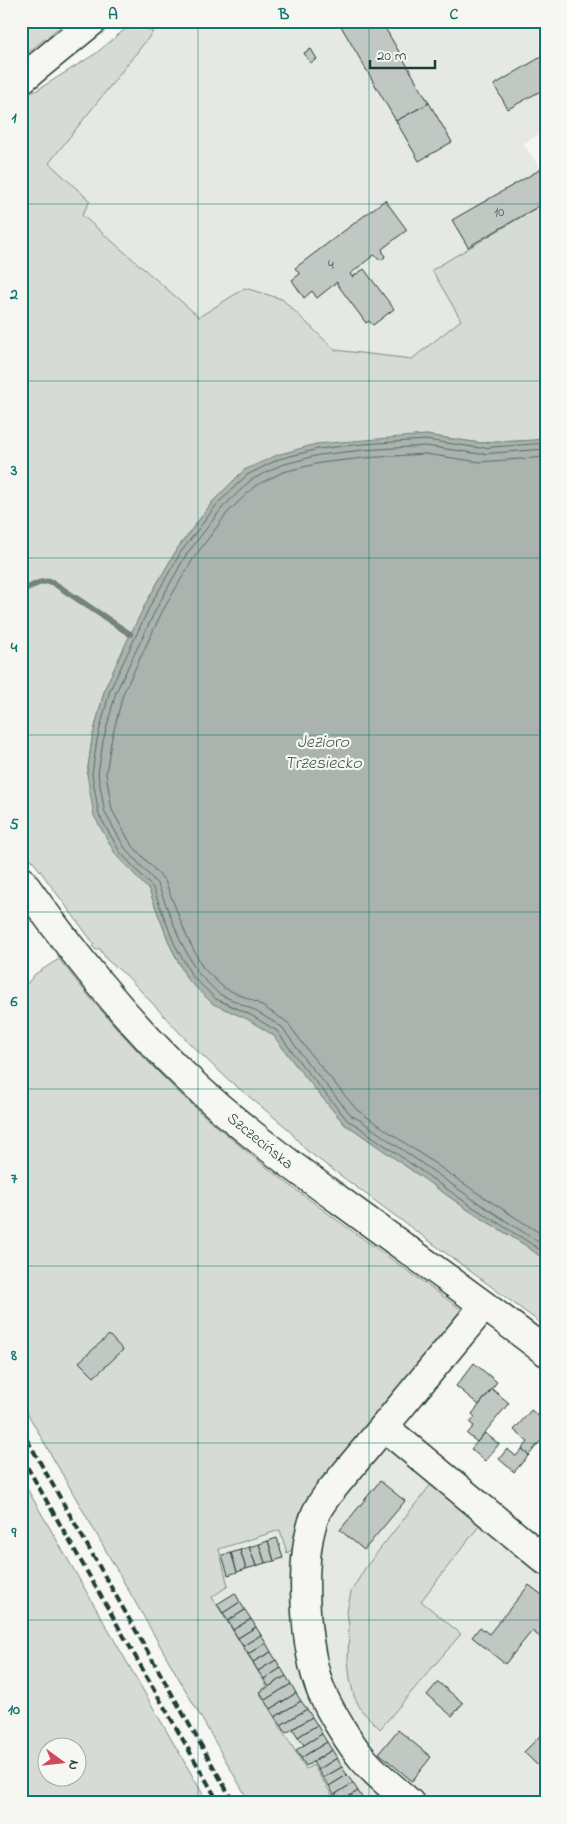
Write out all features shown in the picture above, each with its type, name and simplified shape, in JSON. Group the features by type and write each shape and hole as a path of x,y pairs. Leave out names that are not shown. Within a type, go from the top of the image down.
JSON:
{"street":[{"path":"21,80 93,21"},
{"name":"Szczecińska","path":"21,880 94,978 148,1039 186,1077 300,1171 546,1352"},
{"path":"410,1803 362,1758 335,1717 322,1693 312,1659 307,1627 305,1593 308,1546 316,1513 328,1494 484,1306"},
{"path":"384,1427 546,1561"}],"shaded area":[{"path":"21,21 67,21 21,58"},
{"path":"160,21 546,21 546,130 523,144 546,176 546,202 432,270 461,320 412,359 335,350 282,299 199,317 82,215 49,163"},
{"path":"138,25 153,32 49,163 90,201 82,215 199,317 245,288 282,299 335,350 412,359 461,320 432,270 546,202 546,437 535,440 480,443 426,435 214,500 177,549 147,601 105,688 92,739 87,774 116,855 149,890 170,945 187,979 273,1035 345,1125 546,1261 546,1327 306,1150 286,1127 230,1081 192,1046 127,976 107,960 99,948 96,950 92,946 94,944 21,845 21,100 95,54 124,30"},
{"path":"59,959 126,1038 200,1112 231,1139 329,1214 462,1310 472,1332 301,1543 287,1553 280,1530 219,1549 228,1586 212,1597 267,1686 259,1692 306,1769 313,1765 337,1803 250,1803 21,1402 21,991 35,974"},
{"path":"393,1427 444,1468 365,1568 351,1592 347,1612 349,1626 348,1660 354,1696 361,1710 380,1729 460,1634 421,1601 493,1508 546,1552 546,1803 337,1803 313,1765 306,1769 258,1692 266,1687 211,1596 228,1585 219,1549 280,1530 287,1553"},
{"path":"444,1468 493,1508 421,1601 461,1634 380,1729 361,1710 354,1696 350,1679 347,1612 351,1592 365,1568"},
{"path":"21,1478 208,1803 21,1803"}],"water":[{"name":"Jezioro Trzesiecko","path":"426,435 480,443 535,440 546,437 546,1261 345,1125 273,1035 247,1019 213,1004 187,979 170,945 149,890 116,855 94,816 87,774 92,739 105,688 147,601 177,549 214,500 244,470 277,455 316,444"}],"building":[{"path":"338,21 381,21 429,103 396,121"},
{"path":"311,49 317,59 310,63 304,53"},
{"path":"546,54 546,88 508,109 494,85"},
{"path":"429,103 452,142 419,161 396,121"},
{"path":"543,168 546,173 546,202 468,247 452,220"},
{"path":"385,200 407,230 382,249 385,257 381,260 374,255 350,274 352,277 364,269 394,309 373,325 369,321 366,323 337,282 317,298 312,291 304,298 292,280 300,274 295,268"},
{"path":"109,1335 123,1350 94,1377 79,1362"},
{"path":"474,1363 497,1382 479,1405 456,1386"},
{"path":"492,1389 509,1403 477,1442 467,1434 474,1426 470,1423 475,1417 472,1414"},
{"path":"531,1410 546,1422 546,1434 529,1455 522,1449 528,1442 514,1430"},
{"path":"485,1433 499,1444 485,1461 471,1449"},
{"path":"507,1449 516,1456 522,1449 529,1455 514,1472 499,1459"},
{"path":"380,1481 405,1501 364,1550 340,1530"},
{"path":"277,1538 283,1558 274,1561 268,1541"},
{"path":"268,1541 274,1561 265,1563 259,1544"},
{"path":"259,1544 265,1563 256,1566 249,1547"},
{"path":"249,1547 256,1566 246,1569 240,1550"},
{"path":"240,1550 246,1569 237,1572 231,1553"},
{"path":"231,1553 237,1572 228,1575 222,1555"},
{"path":"529,1585 546,1598 546,1637 544,1640 532,1631 505,1664 472,1637 480,1627 489,1634"},
{"path":"235,1593 240,1602 223,1613 217,1604"},
{"path":"240,1602 245,1610 228,1621 223,1613"},
{"path":"245,1610 251,1619 233,1630 228,1621"},
{"path":"251,1619 256,1627 238,1638 233,1630"},
{"path":"256,1627 261,1635 243,1646 238,1638"},
{"path":"261,1635 266,1643 248,1654 243,1646"},
{"path":"266,1643 271,1652 253,1662 248,1654"},
{"path":"271,1652 276,1660 258,1671 253,1662"},
{"path":"276,1660 281,1668 264,1679 258,1671"},
{"path":"281,1668 286,1676 269,1687 264,1679"},
{"path":"286,1676 291,1684 265,1700 260,1692"},
{"path":"438,1682 463,1703 452,1716 427,1695"},
{"path":"291,1684 296,1693 271,1709 265,1700"},
{"path":"296,1693 301,1701 275,1717 271,1709"},
{"path":"301,1701 307,1709 281,1725 275,1717"},
{"path":"307,1709 312,1717 286,1733 281,1725"},
{"path":"312,1717 317,1725 298,1737 293,1729"},
{"path":"317,1725 322,1734 304,1745 298,1737"},
{"path":"398,1730 431,1757 412,1781 379,1753"},
{"path":"546,1730 546,1774 524,1752"},
{"path":"322,1734 327,1742 301,1758 296,1750"},
{"path":"327,1742 332,1750 306,1766 301,1758"},
{"path":"332,1750 337,1758 318,1770 313,1762"},
{"path":"337,1758 342,1767 323,1778 318,1770"},
{"path":"342,1767 347,1775 329,1786 323,1778"},
{"path":"347,1775 353,1783 334,1795 329,1786"},
{"path":"353,1783 358,1791 338,1803 334,1795"},
{"path":"358,1791 363,1799 357,1803 339,1803"}],"waterway":[{"path":"21,592 40,583 52,582 130,634"}],"railway":[{"path":"21,1429 234,1803"},
{"path":"21,1456 219,1803"}]}
